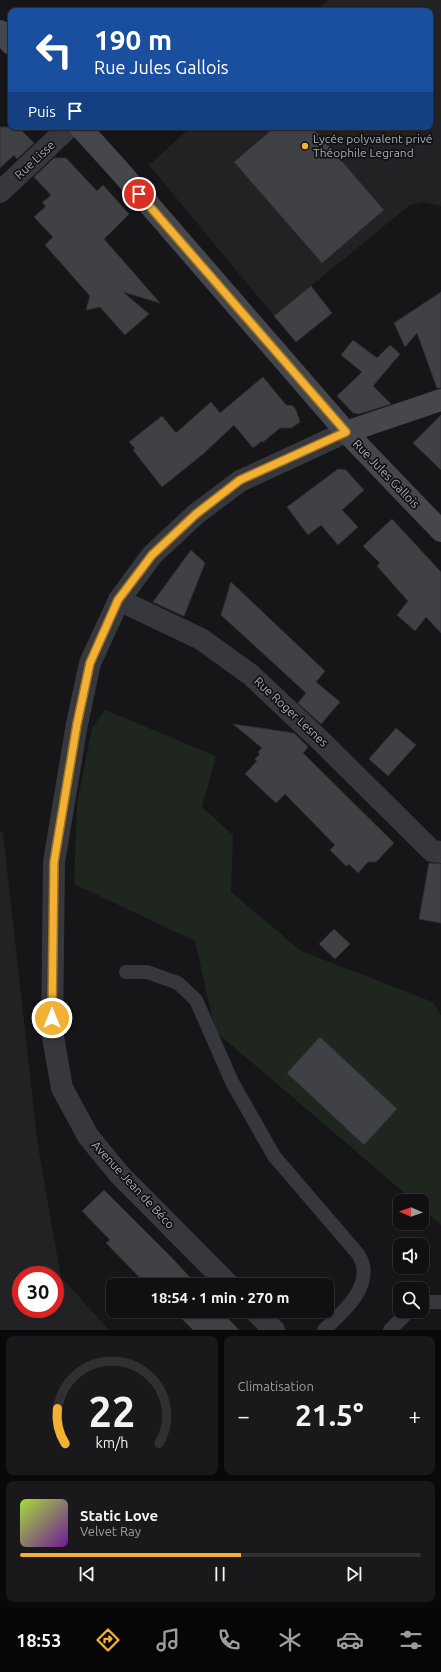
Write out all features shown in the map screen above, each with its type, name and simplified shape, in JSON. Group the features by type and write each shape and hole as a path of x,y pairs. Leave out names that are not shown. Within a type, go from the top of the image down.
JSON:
{"street":[{"path":"0,31 8,40"},
{"name":"Rue Lisse","path":"0,192 66,130"},
{"name":"Rue Jules Gallois","path":"83,130 346,432 441,531"},
{"path":"346,432 441,400"},
{"name":"Avenue Jean de Béco","path":"222,1278 119,1174 88,1136 62,1088 52,1031 54,862 77,724 90,663 118,600 152,555 196,514 240,480 346,432"},
{"name":"Rue Roger Lesnes","path":"118,600 201,638 251,675 323,743 432,851 441,852"},
{"path":"262,1318 274,1330"}],"lane":[{"path":"126,972 147,972 178,983 196,1000 232,1082 274,1156 358,1254 363,1265 362,1280 352,1302 324,1330"},
{"path":"429,1302 441,1302"},
{"path":"390,1330 402,1318"}],"shaded area":[{"name":"Lycée polyvalent privé Théophile Legrand","path":"328,0 441,0 441,206 422,202 410,205 274,316 149,165 188,130 433,130 433,8 320,8"},
{"path":"105,710 216,756 202,807 233,835 231,892 301,951 433,1002 441,1016 441,1225 429,1214 429,1194 406,1194 215,1031 195,941 74,884 77,804 92,728"},
{"path":"0,830 3,833 38,1147 59,1266 12,1266 12,1318 64,1318 64,1280 109,1330 0,1330"}],"building":[{"path":"0,127 8,127 8,130 21,130 34,143 17,159 14,155 0,168"},
{"path":"271,130 315,130 384,210 322,263 234,162"},
{"path":"54,158 66,158 97,191 103,185 129,214 104,239 160,303 123,292 149,314 125,335 100,307 86,310 90,296 45,245 53,237 34,217 46,206 42,203 51,195 34,177"},
{"path":"311,286 332,313 296,342 274,316"},
{"path":"441,292 441,388 437,388 417,333 405,347 394,323"},
{"path":"353,340 377,358 390,345 400,354 373,386 391,404 359,414 353,413 337,396 362,372 341,355"},
{"path":"263,377 286,405 293,406 300,422 291,428 280,428 253,448 234,425 203,454 162,487 133,450 135,448 129,442 162,416 176,433 211,402 220,413"},
{"path":"441,415 441,470 413,443"},
{"path":"338,469 346,470 364,490 342,510 358,527 338,545 321,525 308,535 287,507"},
{"path":"392,519 441,572 441,633 426,617 415,631 397,615 408,601 377,566 380,563 363,546"},
{"path":"191,550 205,563 184,616 153,602"},
{"path":"231,582 325,671 316,682 340,702 321,724 298,703 306,693 221,615"},
{"path":"233,724 294,733 308,747 303,753 394,843 376,862 368,862 358,873 349,864 346,866 330,850 335,845 285,794 276,803 245,774 257,761 255,759 260,754 258,752 262,748"},
{"path":"396,728 416,745 388,776 369,759"},
{"path":"429,863 441,864 441,923 419,919"},
{"path":"334,929 350,944 335,959 319,944"},
{"path":"320,1037 397,1109 364,1145 287,1073"},
{"path":"104,1190 191,1278 140,1278 106,1243 110,1240 82,1211"},
{"path":"181,1318 228,1318 239,1330 193,1330"}],"place":[{"name":"Lycée polyvalent privé Théophile Legrand","path":"305,146"}],"route":[{"path":"52,1018 54,862 77,724 90,663 118,600 152,555 196,514 240,480 346,432 139,194"}]}
